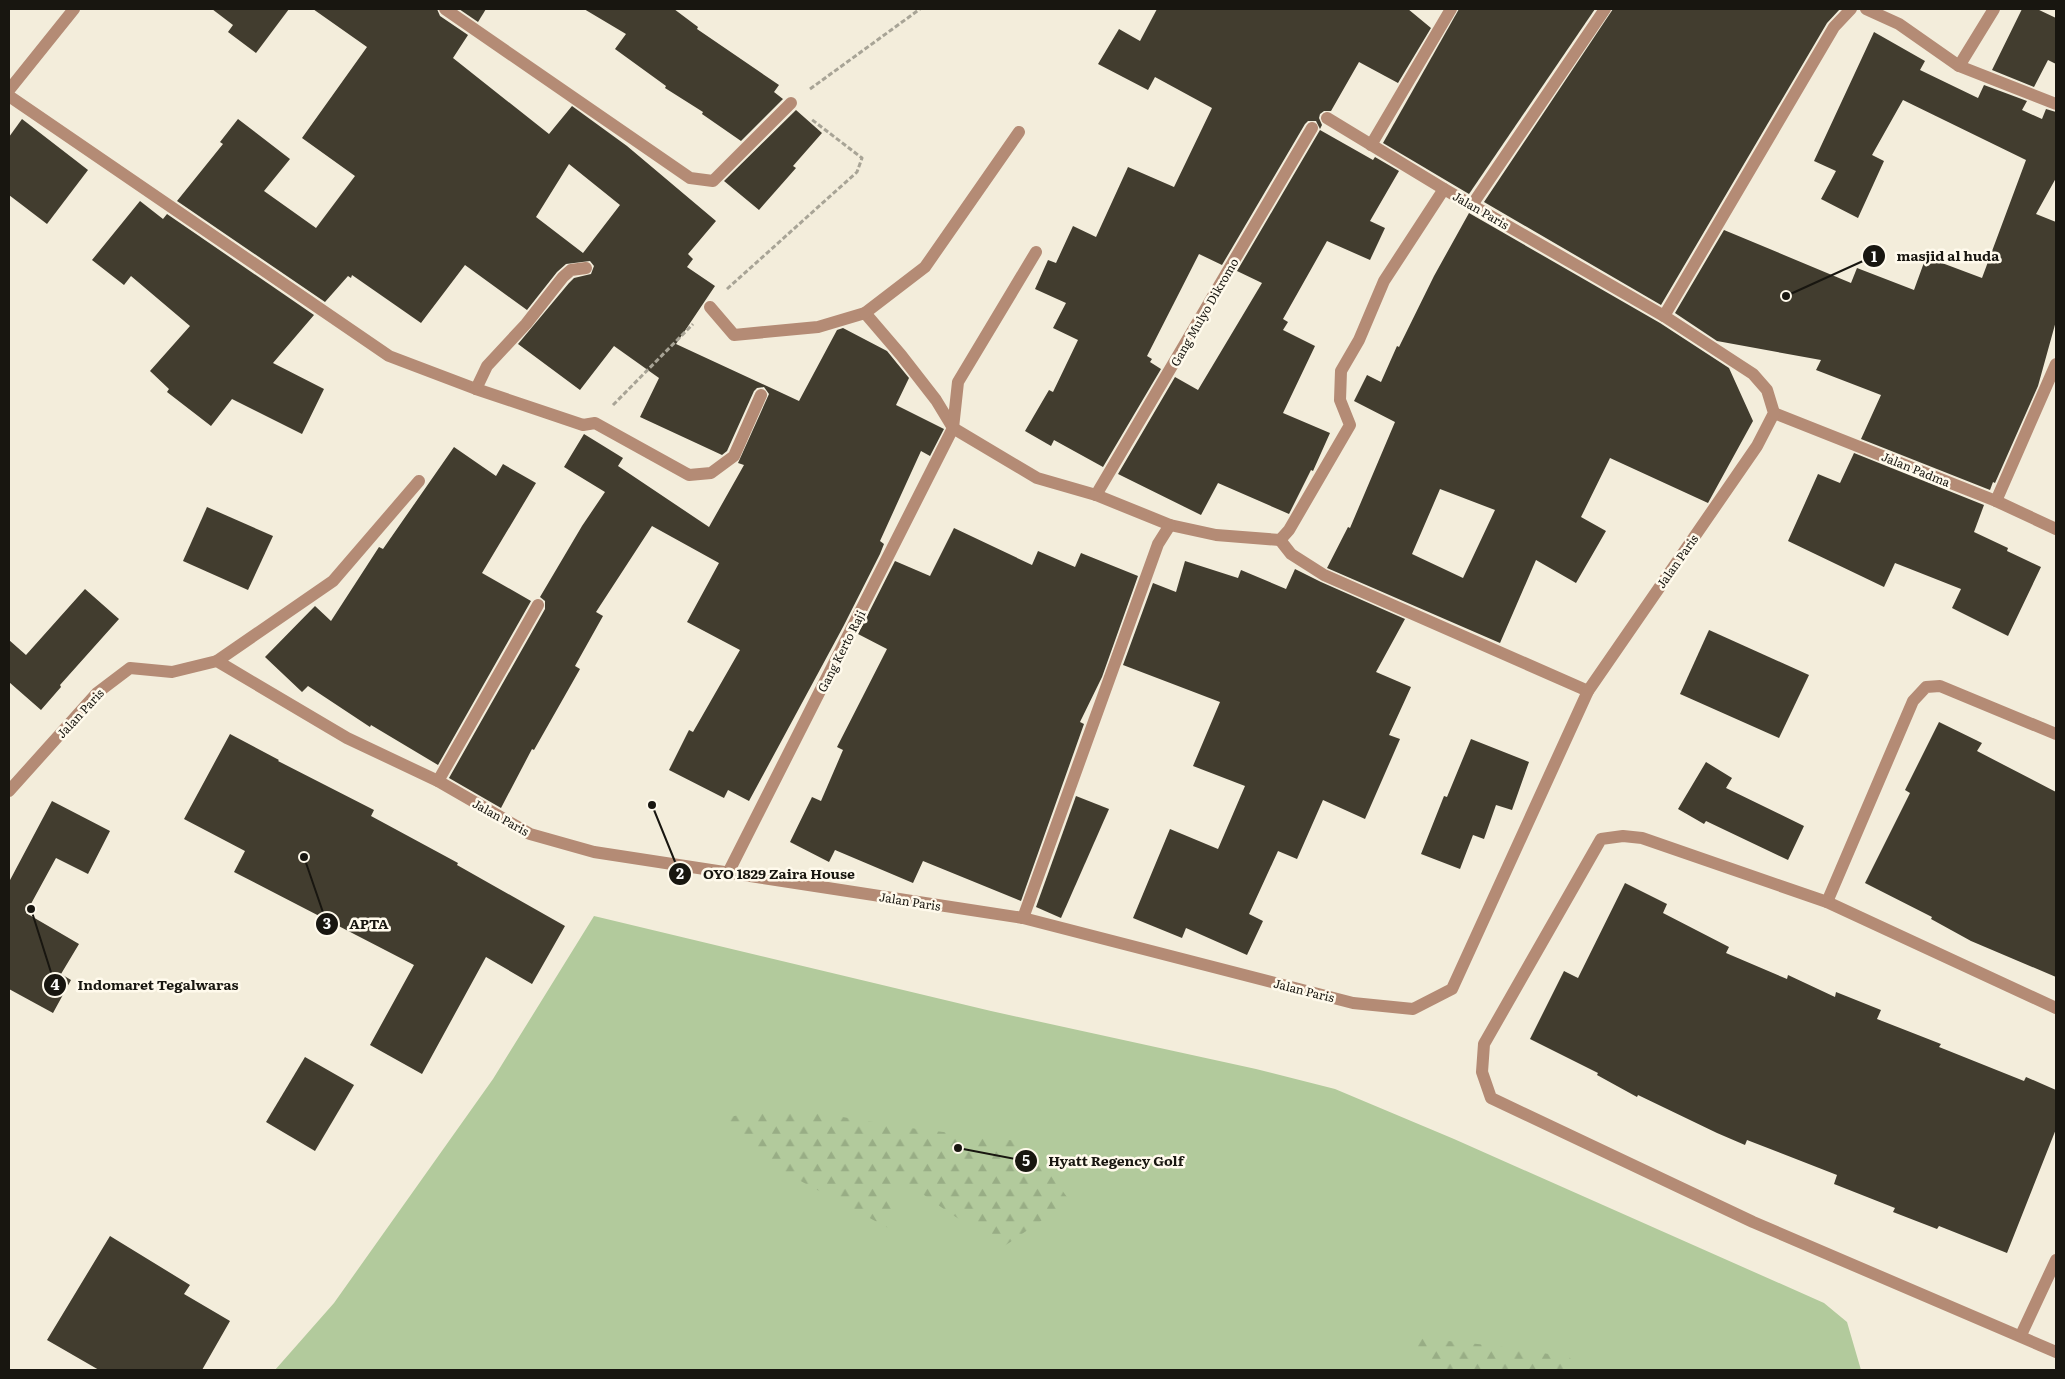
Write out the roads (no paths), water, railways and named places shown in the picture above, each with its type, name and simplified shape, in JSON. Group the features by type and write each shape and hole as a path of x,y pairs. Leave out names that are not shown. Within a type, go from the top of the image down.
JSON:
{"street":[{"path":"9,90 74,9"},
{"path":"445,9 690,178 713,181 791,103"},
{"path":"1371,145 1451,9"},
{"path":"1472,205 1605,9"},
{"path":"1664,316 1834,27 1851,9"},
{"path":"1866,9 1899,24 1959,66 2056,104"},
{"path":"1959,66 1994,9"},
{"path":"9,96 389,356 476,389 583,425 595,423 688,475 711,473 734,456 761,395"},
{"path":"1327,118 1444,189"},
{"name":"Gang Mulyo Dikromo","path":"1096,495 1312,128"},
{"path":"710,307 734,335 818,327 865,313 925,267 1019,132"},
{"name":"Jalan Paris","path":"9,791 97,693 130,668 172,672 217,661 347,738 438,782 530,834 594,852 1023,918 1353,1003 1413,1009 1452,989 1588,690 1757,446 1774,413 1767,390 1753,374 1664,316 1444,189 1384,281 1359,340 1341,371 1340,400 1350,425 1290,530 1280,540"},
{"path":"953,428 958,382 1036,252"},
{"path":"476,389 487,366 526,324 563,277 571,270 586,268"},
{"path":"865,313 936,400 953,428 1037,478 1096,495 1170,525 1216,535 1280,540 1291,554 1324,576 1588,690"},
{"path":"1996,501 2056,364"},
{"name":"Jalan Padma","path":"1774,413 1996,501 2056,530"},
{"name":"Gang Kerto Raji","path":"728,873 953,428"},
{"path":"217,661 333,582 419,481"},
{"path":"1023,918 1158,544 1170,525"},
{"path":"438,782 538,605"},
{"path":"1827,902 1913,701 1926,688 1940,686 2056,734"},
{"path":"2056,1008 1827,902 1642,838 1623,836 1601,839 1484,1044 1482,1072 1491,1098 1753,1222 2021,1335 2056,1352"},
{"path":"2021,1335 2056,1260"}],"place":[{"name":"masjid al huda","path":"1786,296"},
{"name":"OYO 1829 Zaira House","path":"652,805"},
{"name":"APTA","path":"304,857"},
{"name":"Indomaret Tegalwaras","path":"31,909"},
{"name":"Hyatt Regency Golf","path":"958,1148"}]}
